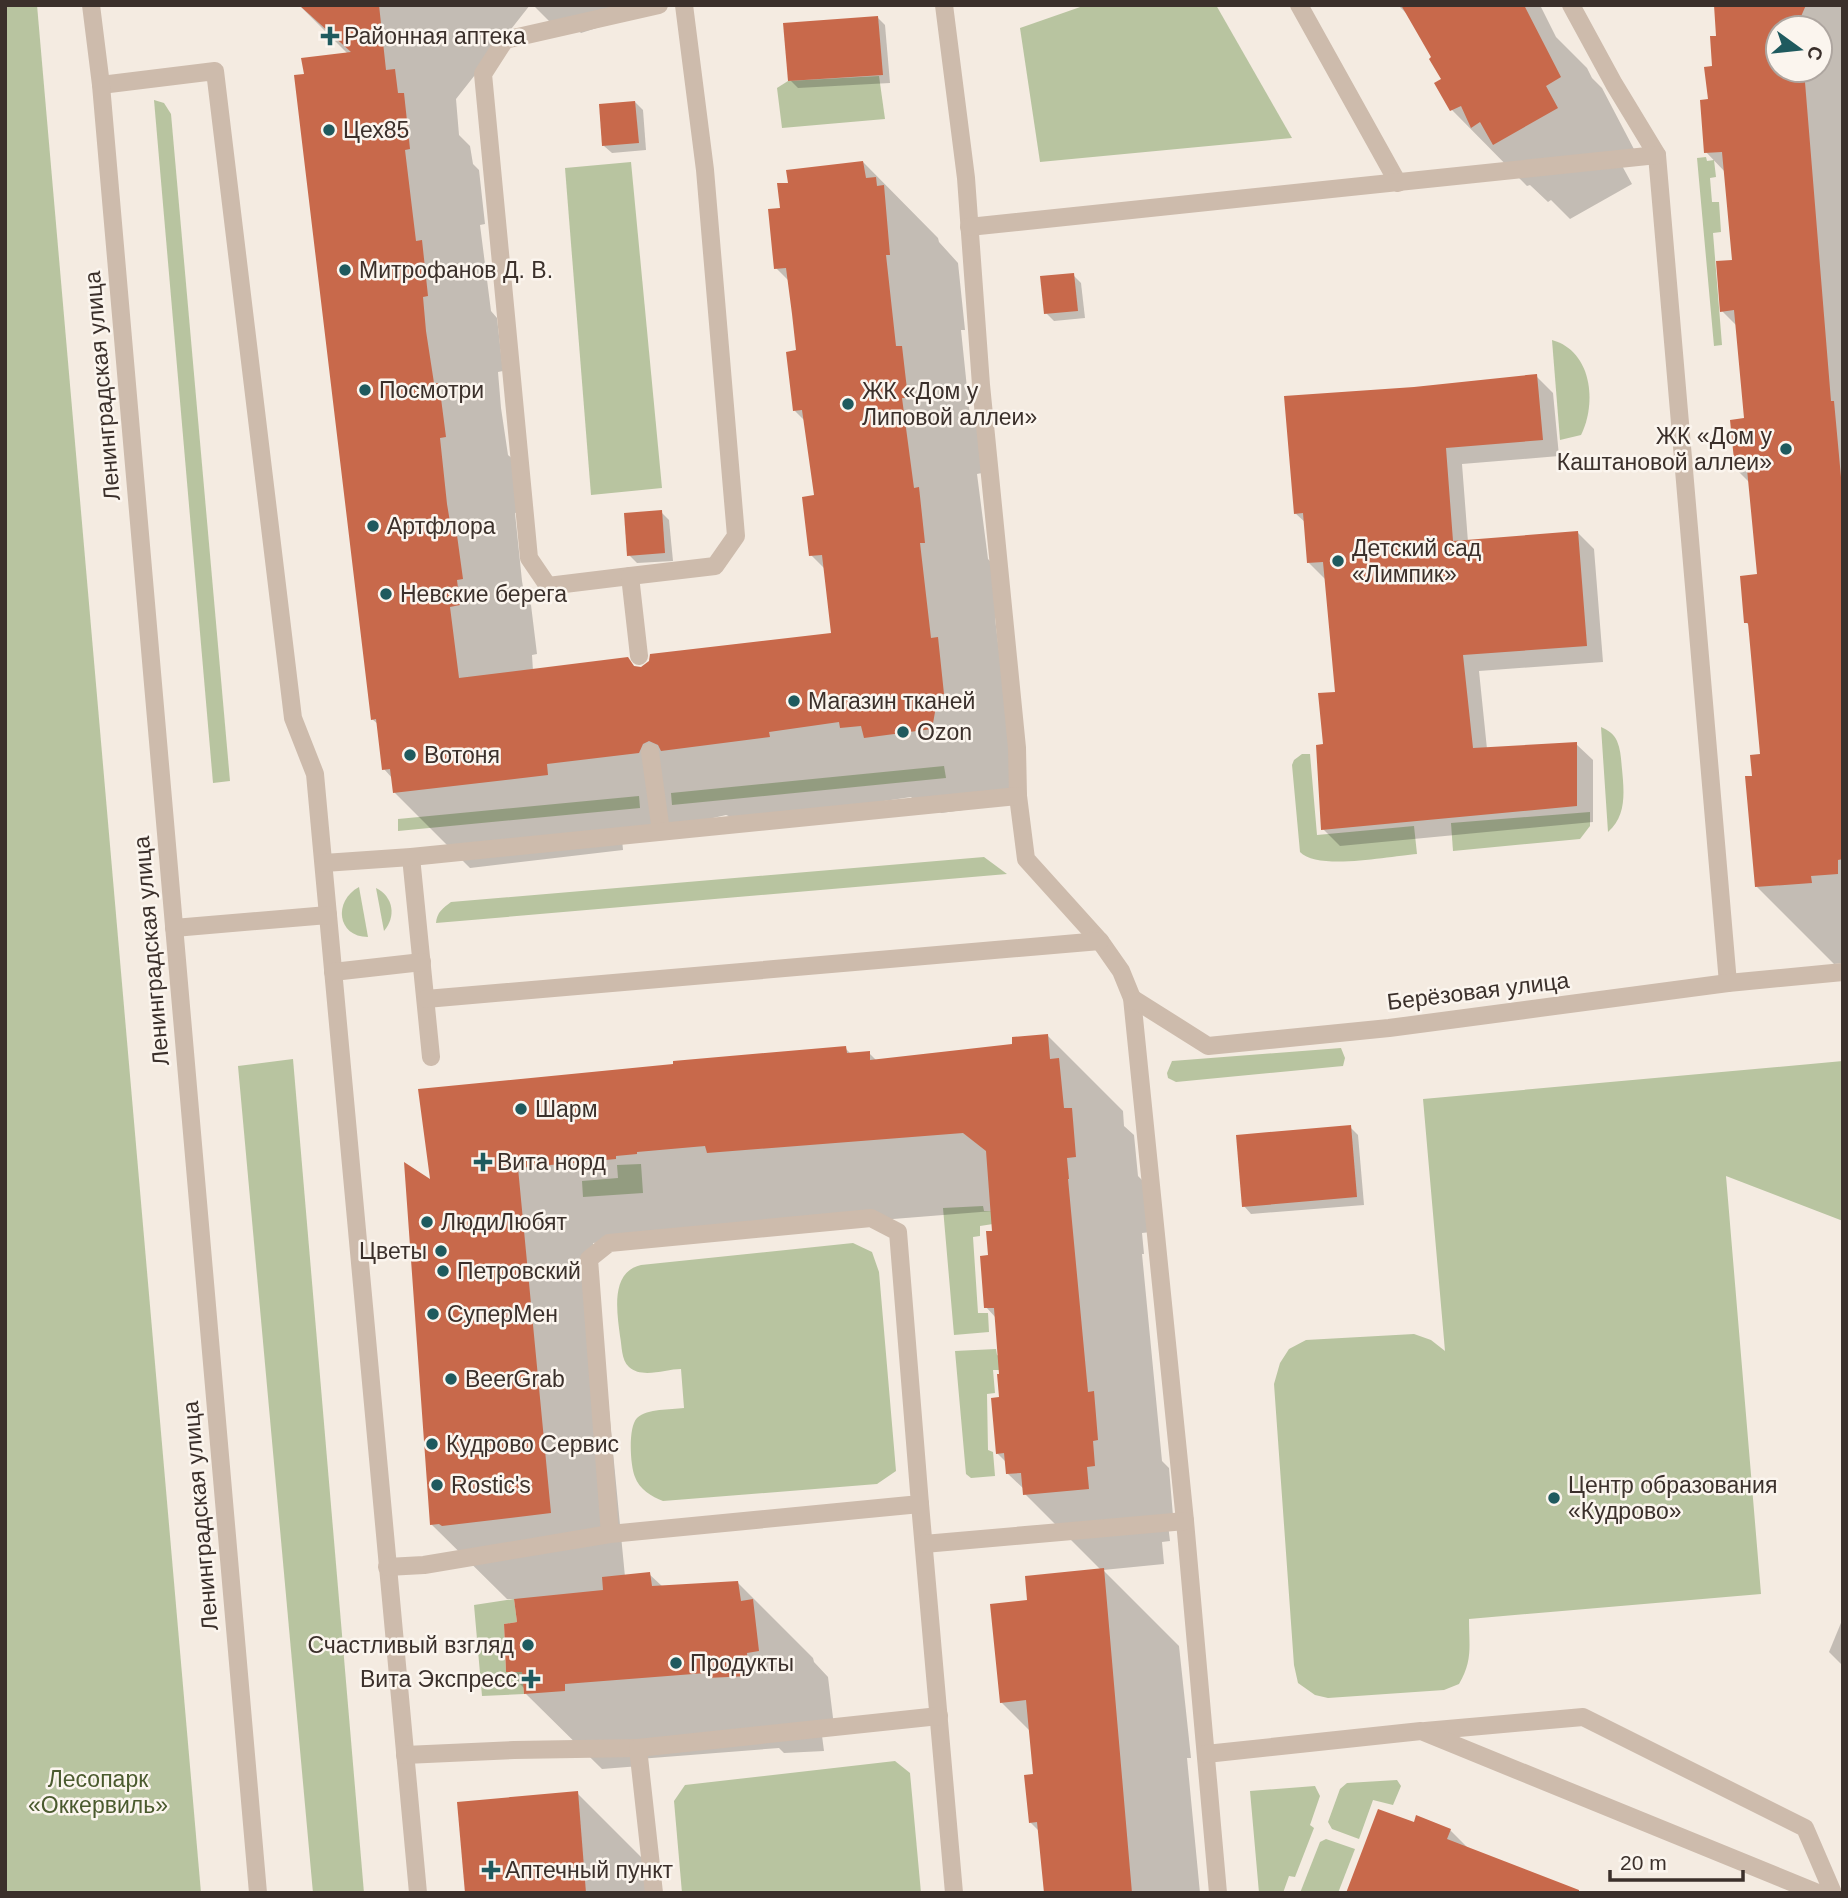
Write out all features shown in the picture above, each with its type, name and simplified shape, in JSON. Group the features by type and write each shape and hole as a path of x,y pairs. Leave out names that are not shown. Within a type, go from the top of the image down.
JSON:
{"street":[{"name":"Ленинградская улица","path":"92,5 258,1893"},
{"path":"659,5 505,40 483,74 529,558 548,586 715,566 736,536 705,170 684,5"},
{"path":"944,5 970,227 981,384 1026,859 1100,941 1121,971 1132,998 1185,1521 1218,1893"},
{"path":"1299,5 1398,183"},
{"path":"1571,5 1657,155 1728,983"},
{"path":"101,85 215,71 293,718 315,774 418,1893"},
{"path":"970,227 1657,155"},
{"path":"630,576 639,656"},
{"path":"650,752 661,831"},
{"path":"324,863 411,857 1018,796"},
{"path":"411,857 431,1057"},
{"path":"174,928 327,915"},
{"path":"426,999 1100,941"},
{"path":"333,972 422,962"},
{"name":"Берёзовая улица","path":"1132,998 1208,1046 1389,1028 1728,983 1843,972"},
{"path":"610,1534 589,1259 609,1243 871,1218 898,1232 954,1893"},
{"path":"387,1567 424,1565 610,1534 920,1504"},
{"path":"924,1545 1185,1521"},
{"path":"405,1755 638,1748 939,1716"},
{"path":"1206,1754 1583,1717 1805,1828 1833,1893"},
{"path":"1421,1731 1818,1893"},
{"path":"638,1748 654,1893"}],"green space":[{"name":"Лесопарк «Оккервиль»","path":"5,5 37,5 201,1893 5,1893"},
{"path":"1086,5 1216,5 1292,138 1040,162 1020,28"},
{"path":"879,76 885,119 782,128 777,88 788,81"},
{"path":"154,100 164,103 171,114 230,781 213,783"},
{"path":"1706,157 1707,161 1714,160 1716,177 1710,178 1712,202 1719,202 1721,232 1713,233 1722,345 1714,346 1697,158"},
{"path":"631,162 662,488 591,495 565,168"},
{"path":"1552,340 1576,355 1588,380 1589,408 1581,435 1560,440"},
{"path":"1601,727 1616,739 1621,755 1623,803 1618,819 1608,832"},
{"path":"1302,754 1310,754 1317,835 1414,826 1417,854 1338,862 1309,858 1300,852 1292,765"},
{"path":"944,766 946,778 672,805 671,793"},
{"path":"639,796 640,808 398,831 398,819"},
{"path":"1590,812 1590,826 1580,839 1453,851 1451,823"},
{"path":"984,857 1007,874 436,923 439,913 451,902"},
{"path":"359,887 368,937 350,931 342,917 345,901"},
{"path":"376,888 390,902 390,920 384,931"},
{"path":"1341,1048 1345,1058 1343,1066 1176,1082 1168,1078 1167,1073 1172,1061"},
{"path":"293,1059 364,1893 313,1893 238,1066"},
{"name":"Центр образования «Кудрово»","path":"1843,1061 1843,1221 1726,1176 1761,1594 1469,1619 1466,1668 1459,1684 1444,1690 1328,1698 1315,1695 1298,1683 1294,1665 1274,1384 1280,1363 1289,1349 1306,1340 1414,1334 1431,1340 1445,1351 1423,1099"},
{"path":"641,1164 643,1193 583,1197 582,1181 618,1178 617,1165"},
{"path":"983,1206 984,1211 992,1211 993,1224 980,1226 980,1236 973,1237 978,1313 988,1313 989,1332 954,1335 943,1208"},
{"path":"853,1243 872,1252 879,1272 896,1471 877,1484 663,1501 646,1492 633,1471 632,1429 637,1418 647,1412 684,1408 681,1369 640,1372 634,1371 626,1364 622,1352 617,1305 624,1276 641,1265"},
{"path":"996,1349 1000,1370 993,1370 995,1393 987,1394 988,1450 993,1452 995,1476 971,1478 966,1474 955,1351"},
{"path":"514,1599 517,1622 504,1624 506,1672 522,1672 524,1694 482,1696 474,1605"},
{"path":"895,1761 910,1773 921,1893 682,1893 674,1801 685,1785"},
{"path":"1397,1780 1401,1786 1393,1805 1373,1800 1359,1839 1332,1829 1328,1822 1340,1789 1347,1783"},
{"path":"1315,1786 1320,1796 1310,1825 1314,1828 1295,1877 1289,1876 1283,1893 1259,1893 1250,1791"},
{"path":"1326,1839 1355,1849 1338,1893 1300,1893 1320,1842"}],"building":[{"name":"ЖК «Дом у Липовой аллеи»","path":"299,5 379,5 386,70 395,69 398,93 404,93 410,149 405,150 416,241 422,240 428,296 423,297 426,331 434,383 439,383 446,437 440,438 447,504 451,528 456,528 463,579 457,580 460,605 450,607 459,678 628,657 634,666 641,667 649,661 650,654 831,633 822,555 809,556 802,497 814,495 802,410 793,411 786,352 796,350 786,268 774,269 768,209 780,208 777,183 788,183 786,170 863,161 866,178 876,177 877,186 884,185 890,255 886,255 896,346 902,346 908,398 902,398 914,488 919,487 925,543 920,543 931,638 938,637 944,694 938,695 932,729 864,738 861,726 840,728 839,722 769,732 770,737 661,751 658,745 649,741 643,744 639,753 547,764 548,775 393,793 390,769 382,770 376,719 371,720 294,75 304,74 301,58 351,52"},
{"path":"1401,5 1524,5 1561,77 1546,86 1558,108 1493,145 1480,122 1471,128 1461,106 1450,111 1434,83 1441,79 1429,59 1431,57"},
{"name":"ЖК «Дом у Каштановой аллеи»","path":"1714,5 1806,5 1802,14 1764,14 1764,84 1805,84 1831,401 1834,401 1843,499 1843,859 1838,860 1838,874 1811,876 1812,883 1755,887 1745,776 1752,776 1750,755 1760,754 1748,623 1744,623 1740,576 1757,574 1747,469 1735,470 1730,420 1744,418 1734,310 1720,312 1716,261 1732,260 1722,152 1704,153 1700,100 1708,99 1704,67 1712,66 1710,36 1716,36"},
{"path":"878,16 883,75 788,81 783,23"},
{"path":"635,101 639,143 602,146 599,104"},
{"path":"1074,273 1078,311 1044,314 1040,276"},
{"path":"1537,374 1543,440 1446,448 1453,541 1578,531 1587,646 1463,655 1473,748 1577,742 1577,806 1321,830 1316,745 1323,744 1318,693 1335,692 1323,562 1307,563 1303,513 1294,514 1284,396 1414,387"},
{"path":"662,510 665,553 627,556 624,513"},
{"path":"1048,1034 1050,1059 1059,1058 1064,1108 1072,1108 1076,1157 1067,1158 1068,1179 1088,1392 1094,1391 1098,1440 1093,1441 1095,1466 1087,1467 1089,1489 1023,1495 1021,1473 1006,1474 1004,1453 996,1454 991,1398 999,1397 994,1308 984,1308 980,1256 988,1255 986,1231 992,1231 986,1151 963,1133 707,1153 705,1146 637,1152 616,1156 616,1159 518,1168 551,1513 442,1526 430,1525 404,1162 430,1179 418,1089 673,1064 673,1061 846,1046 847,1053 870,1051 870,1060 1012,1044 1012,1037"},
{"path":"1351,1125 1357,1197 1242,1207 1236,1135"},
{"path":"1104,1568 1132,1893 1044,1893 1037,1822 1029,1823 1024,1775 1033,1774 1026,1700 1000,1703 990,1604 1027,1600 1025,1576"},
{"path":"650,1572 652,1586 738,1581 741,1601 753,1599 759,1651 747,1653 749,1676 707,1678 706,1673 565,1684 565,1691 524,1694 522,1672 506,1672 504,1624 517,1622 514,1599 603,1590 602,1577"},
{"path":"578,1791 586,1893 465,1893 457,1802"},
{"path":"1378,1809 1414,1822 1416,1815 1451,1829 1447,1839 1579,1890 1579,1893 1346,1893"}],"place":[{"name":"Районная аптека","path":"330,36"},
{"name":"Цех85","path":"329,130"},
{"name":"Митрофанов Д. В.","path":"345,270"},
{"name":"Посмотри","path":"365,390"},
{"name":"ЖК «Дом у Липовой аллеи»","path":"848,404"},
{"name":"ЖК «Дом у Каштановой аллеи»","path":"1786,449"},
{"name":"Артфлора","path":"373,526"},
{"name":"Детский сад «Лимпик»","path":"1338,561"},
{"name":"Невские берега","path":"386,594"},
{"name":"Магазин тканей","path":"794,701"},
{"name":"Ozon","path":"903,732"},
{"name":"Вотоня","path":"410,755"},
{"name":"Шарм","path":"521,1109"},
{"name":"Вита норд","path":"483,1162"},
{"name":"ЛюдиЛюбят","path":"427,1222"},
{"name":"Цветы","path":"441,1251"},
{"name":"Петровский","path":"443,1271"},
{"name":"СуперМен","path":"433,1314"},
{"name":"BeerGrab","path":"451,1379"},
{"name":"Кудрово Сервис","path":"432,1444"},
{"name":"Rostic's","path":"437,1485"},
{"name":"Центр образования «Кудрово»","path":"1554,1498"},
{"name":"Счастливый взгляд","path":"528,1645"},
{"name":"Продукты","path":"676,1663"},
{"name":"Вита Экспресс","path":"531,1679"},
{"name":"Аптечный пункт","path":"491,1870"}]}
